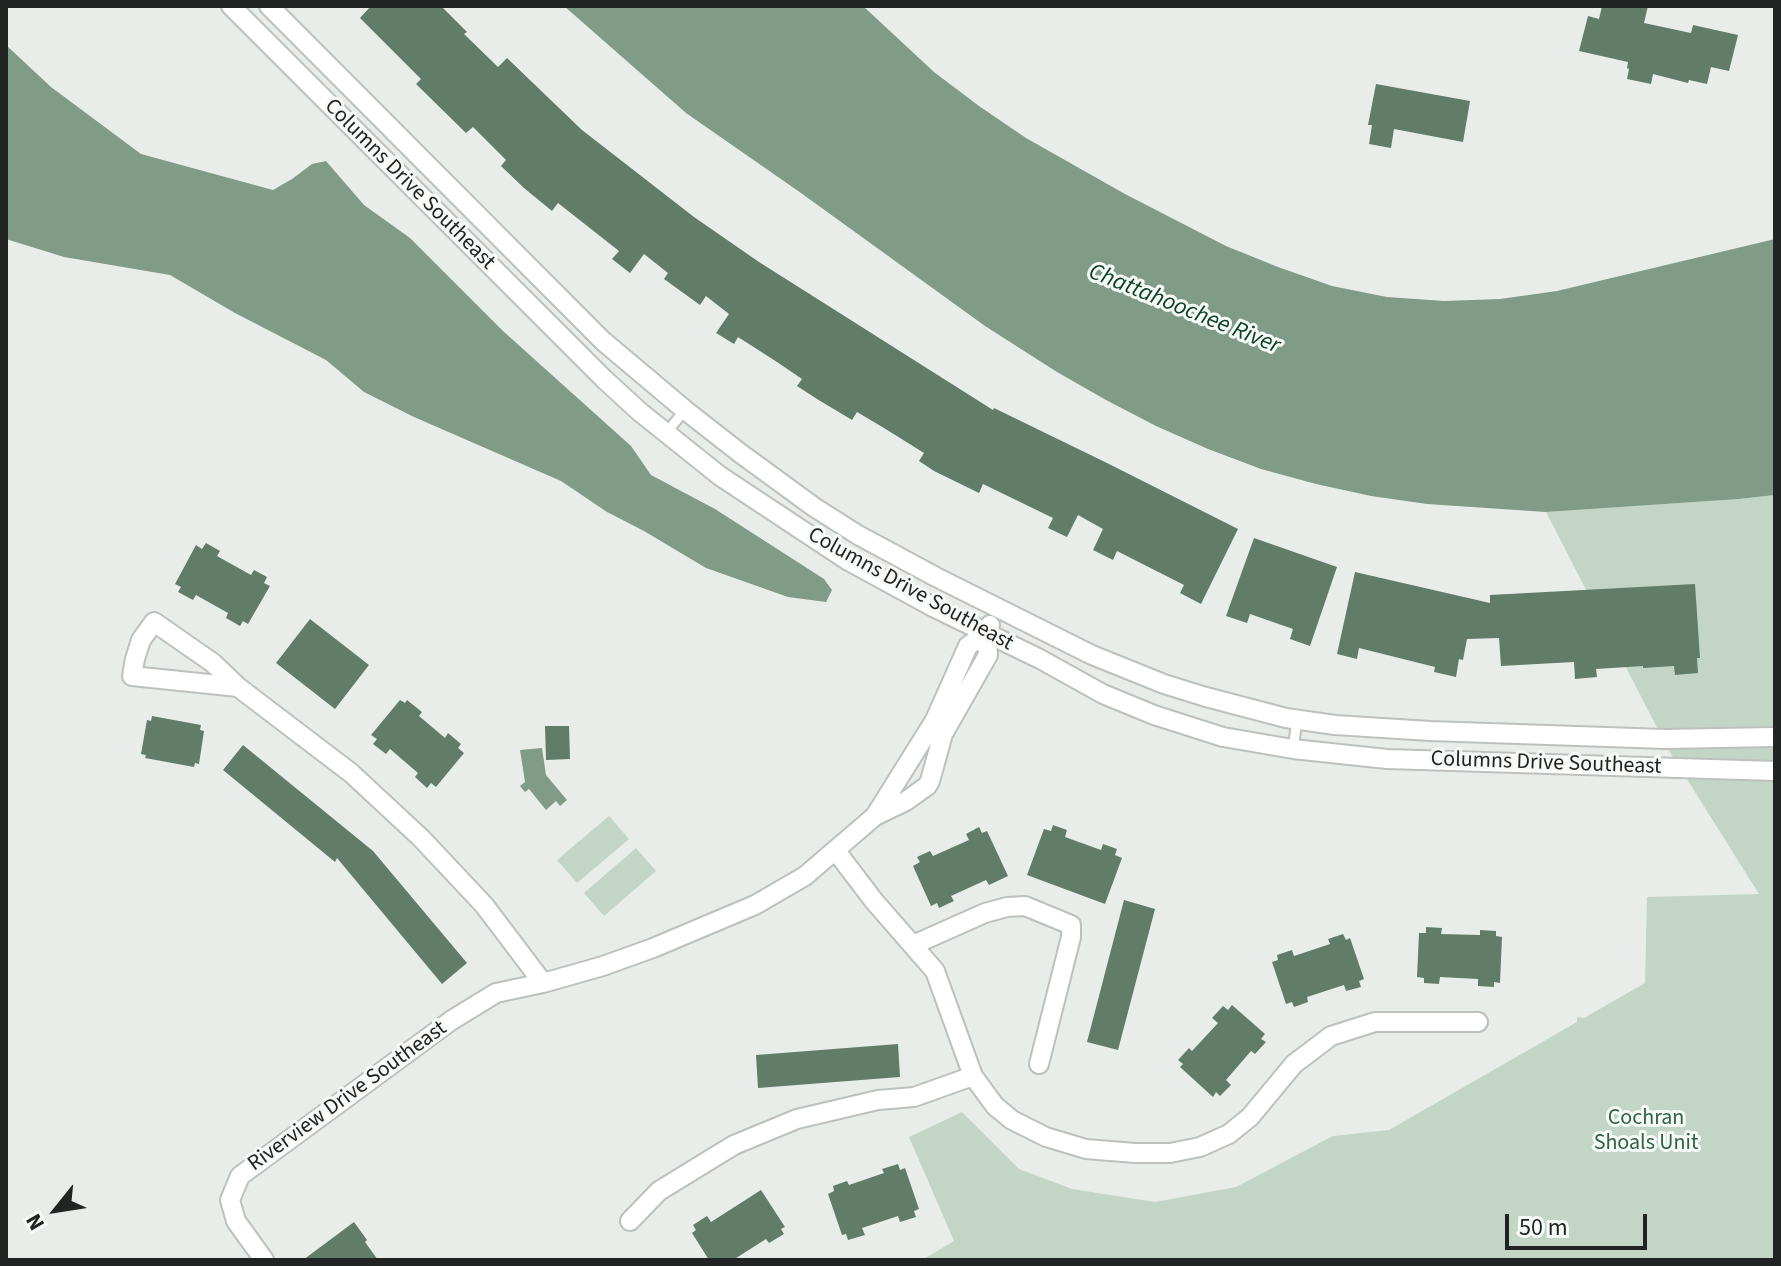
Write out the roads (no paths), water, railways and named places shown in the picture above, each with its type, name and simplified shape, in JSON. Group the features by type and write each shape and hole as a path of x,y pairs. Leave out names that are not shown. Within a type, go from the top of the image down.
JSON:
{"street":[{"name":"Columns Drive Southeast","path":"231,6 604,379 720,476 825,546 914,597 1103,694 1154,715 1223,737 1293,749 1387,759 1775,771"},
{"name":"Columns Drive Southeast","path":"269,6 603,341 685,410 836,521 899,558 1092,655 1164,684 1250,710 1297,720 1430,731 1665,739 1775,737"},
{"name":"Riverview Drive Southeast","path":"264,1260 236,1221 230,1200 240,1176 452,1020 496,993 603,966 653,948 755,905 805,876 875,816 988,655 986,633 998,609"},
{"path":"238,687 132,676 141,640 154,622 213,663 238,687 351,773 421,838 484,905 543,983"},
{"name":"Riverview Drive Southeast","path":"875,816 906,801 927,786 934,773 943,734 941,723"},
{"path":"836,851 874,901 935,971 973,1076 995,1106 1012,1120 1046,1137 1086,1149 1170,1153 1200,1147 1229,1134 1250,1117 1294,1064 1331,1036 1375,1022 1478,1022"},
{"path":"913,945 985,913 1007,907 1025,906 1071,925 1071,937 1039,1064"},
{"path":"630,1221 659,1191 734,1145 797,1119 878,1100 914,1097 973,1076"}],"lane":[{"path":"413,189 431,170"},
{"path":"666,433 685,410"},
{"path":"1293,749 1297,720"}],"water":[{"name":"Chattahoochee River","path":"564,6 863,6 934,72 979,106 1026,138 1125,194 1226,246 1278,267 1332,286 1387,297 1444,301 1500,299 1557,291 1775,239 1775,495 1546,512 1427,504 1316,484 1261,469 1208,449 1106,400 985,326 686,113"},
{"path":"6,45 51,87 141,154 273,190 312,164 326,161 364,205 410,238 503,331 631,446 651,475 715,509 824,579 832,590 826,602 788,597 706,568 607,512 561,481 364,392 326,360 170,275 64,257 6,239"},
{"path":"542,748 546,775 567,800 560,806 556,801 546,810 529,789 525,792 520,786 525,782 520,750"}],"park label":[{"name":"Cochran Shoals Unit","path":"1646,1132"}]}
